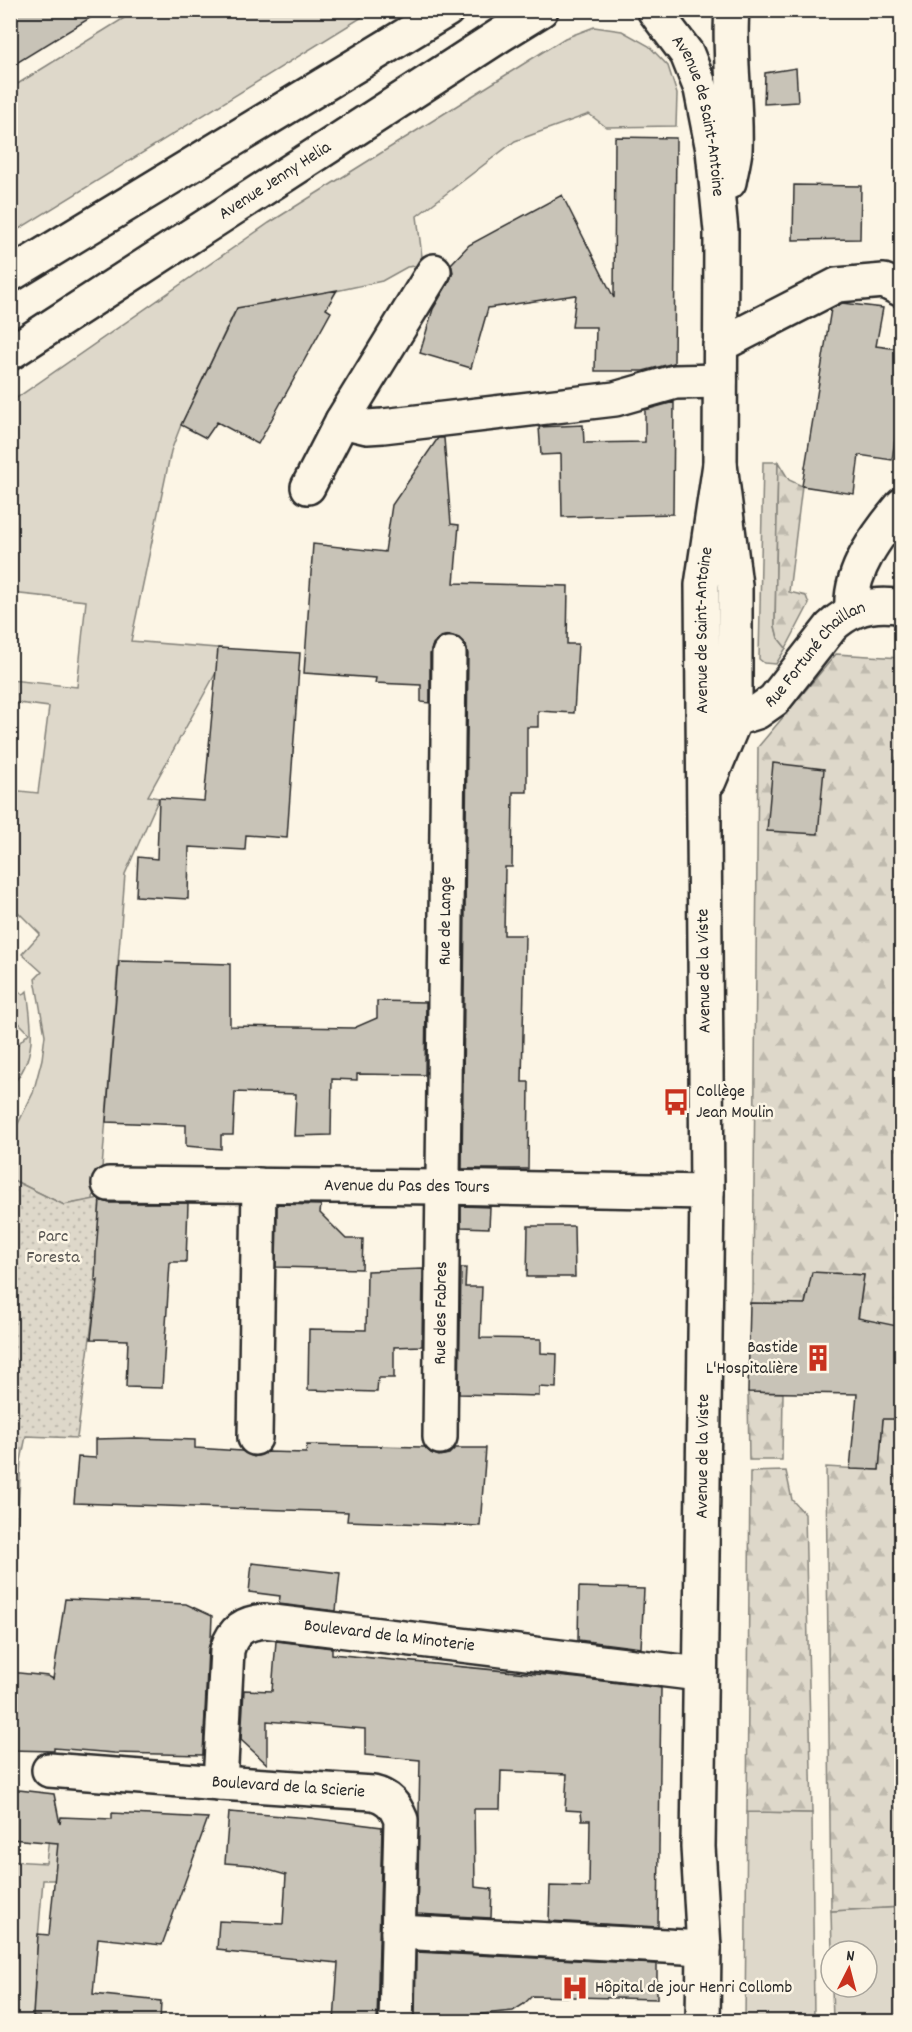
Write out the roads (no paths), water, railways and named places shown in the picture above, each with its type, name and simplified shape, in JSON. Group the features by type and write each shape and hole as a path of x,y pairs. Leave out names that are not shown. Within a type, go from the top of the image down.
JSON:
{"street":[{"path":"10,275 447,10"},
{"name":"Avenue Jenny Helia","path":"10,353 541,10"},
{"name":"Avenue de Saint-Antoine","path":"654,10 687,54 701,89 713,150 721,231 720,464 735,585 735,719"},
{"name":"Avenue de Saint-Antoine","path":"721,231 735,151 729,39 732,10"},
{"path":"308,487 342,421 434,271"},
{"path":"720,345 837,285 884,281 902,290"},
{"path":"342,421 367,427 383,426 601,401 628,396 675,382 720,381"},
{"name":"Avenue de Saint-Antoine","path":"703,797 702,585 720,464"},
{"path":"852,610 852,590 866,557 879,534 902,505"},
{"name":"Rue Fortuné Chaillan","path":"735,719 757,712 774,700 831,627 852,610 869,606 902,607"},
{"name":"Rue de Lange","path":"441,1187 449,654"},
{"path":"703,657 713,698 735,719"},
{"name":"Avenue de la Viste","path":"703,2022 704,1948 698,1847 707,1192 703,797 735,719"},
{"name":"Avenue du Pas des Tours","path":"109,1184 707,1192"},
{"path":"255,1438 259,1185"},
{"name":"Rue des Fabres","path":"440,1437 441,1187"},
{"name":"Boulevard de la Minoterie","path":"220,1783 227,1650 231,1638 240,1628 251,1623 265,1621 699,1674"},
{"name":"Boulevard de la Scierie","path":"49,1770 373,1793 386,1796 396,1807 401,1820 396,2022"},
{"path":"398,1932 704,1948"}],"place":[{"name":"Collège Jean Moulin","path":"676,1102"},
{"name":"Bastide L'Hospitalière","path":"818,1358"},
{"name":"Hôpital de jour Henri Collomb","path":"575,1988"}],"park label":[{"name":"Parc Foresta","path":"53,1247"}]}
